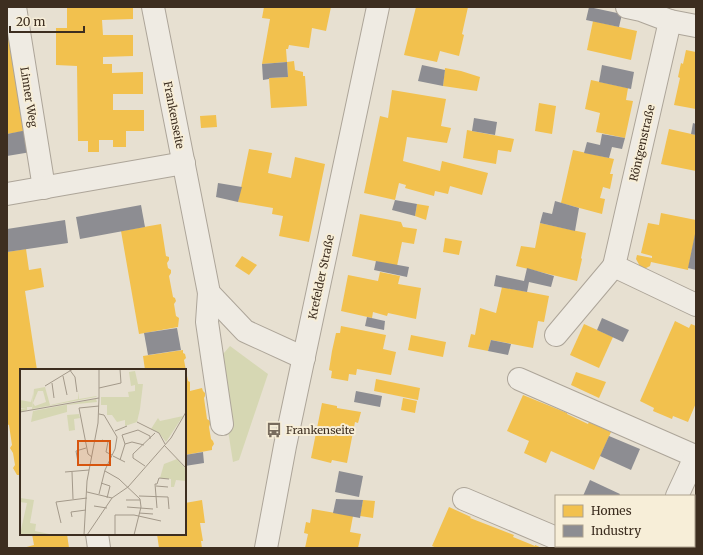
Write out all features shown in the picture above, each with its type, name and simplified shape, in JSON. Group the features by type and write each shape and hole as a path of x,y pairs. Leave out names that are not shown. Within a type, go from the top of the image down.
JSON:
{"street":[{"name":"Linner Weg","path":"15,7 44,188"},
{"name":"Frankenseite","path":"153,7 209,293 207,322 222,424"},
{"name":"Krefelder Straße","path":"266,548 304,358 378,7"},
{"path":"627,7 641,10 670,21 696,26"},
{"name":"Röntgenstraße","path":"556,335 614,266 670,21"},
{"path":"7,194 184,163"},
{"path":"614,266 696,305"},
{"path":"209,293 245,331 304,358"},
{"path":"519,379 696,455 677,495"},
{"path":"464,499 555,538"},
{"path":"97,535 99,548"}],"green space":[{"path":"230,346 268,374 239,460 233,462 217,361"}],"building: Homes":[{"path":"67,7 133,7 133,19 102,20 103,35 133,35 133,56 103,57 103,64 112,64 112,73 143,72 143,94 113,94 113,110 144,110 144,131 126,131 126,147 113,147 113,140 99,140 99,152 88,152 88,141 78,141 77,66 56,65 56,28 67,28"},
{"path":"264,7 331,7 326,31 312,28 309,48 289,45 288,49 286,49 287,62 262,64 270,19 262,18"},
{"path":"416,7 468,7 459,56 440,51 437,62 404,55"},
{"path":"593,21 637,31 631,60 587,50"},
{"path":"7,33 12,41 25,131 7,134"},
{"path":"686,50 696,52 696,109 674,105 680,78 678,77 681,63 683,64"},
{"path":"294,61 295,70 303,72 303,76 305,76 307,106 271,108 269,78 288,77 287,62"},
{"path":"445,68 480,77 477,91 443,86"},
{"path":"591,80 628,88 626,100 633,101 625,138 596,132 600,113 585,109"},
{"path":"392,90 446,99 441,126 451,128 447,143 407,137 403,161 440,171 442,161 488,173 482,195 450,186 448,194 435,191 434,196 405,188 406,185 399,183 395,200 364,193 380,116 388,118"},
{"path":"539,103 556,106 552,134 535,131"},
{"path":"216,115 217,127 201,128 200,116"},
{"path":"669,129 696,135 696,171 661,164"},
{"path":"467,130 514,139 511,152 498,150 496,164 463,158"},
{"path":"249,149 272,153 268,173 291,178 295,157 325,164 309,242 279,236 283,216 272,214 273,208 238,202"},
{"path":"573,150 614,159 610,174 613,174 610,189 603,187 600,198 605,199 602,214 561,203"},
{"path":"417,204 429,206 426,220 415,216"},
{"path":"661,213 696,220 696,236 688,270 651,262 650,266 642,270 636,259 637,255 652,258 652,256 641,253 648,223 659,225"},
{"path":"360,214 401,222 403,227 417,229 414,244 402,242 397,266 352,256"},
{"path":"540,223 586,233 577,281 516,266 521,246 535,248"},
{"path":"161,224 166,256 169,257 167,263 168,268 171,270 169,276 173,297 176,301 174,304 176,316 179,318 178,327 139,334 121,231"},
{"path":"445,238 462,241 459,255 443,252"},
{"path":"26,249 29,270 41,268 44,287 25,291 37,369 20,369 20,475 17,475 13,468 15,465 13,453 10,448 12,445 9,425 7,424 7,252"},
{"path":"242,256 257,265 249,275 235,266"},
{"path":"380,272 400,276 398,284 421,288 416,319 388,313 387,316 373,312 372,318 341,311 348,275 378,281"},
{"path":"502,287 549,296 544,322 538,321 533,348 491,340 488,351 468,347 471,334 475,335 480,308 496,313"},
{"path":"675,321 689,328 691,324 696,326 696,403 688,422 673,416 672,419 653,411 654,408 640,401"},
{"path":"584,324 613,337 599,368 570,355"},
{"path":"341,326 386,335 383,349 396,352 391,375 357,369 356,375 349,374 348,381 331,378 332,371 329,370 332,351 336,333 340,333"},
{"path":"411,335 446,342 443,357 408,350"},
{"path":"183,350 186,358 184,360 186,369 145,369 143,356"},
{"path":"186,370 188,381 190,382 190,391 202,388 205,393 204,398 207,419 210,421 209,427 211,439 214,444 212,450 186,455"},
{"path":"576,372 606,382 599,398 571,385"},
{"path":"376,379 420,388 418,400 374,391"},
{"path":"523,395 567,413 588,424 589,422 611,432 594,470 551,451 546,463 524,453 529,441 507,431"},
{"path":"403,398 417,401 415,413 401,410"},
{"path":"322,403 337,406 337,408 361,412 358,423 355,422 347,463 332,460 331,463 311,458"},
{"path":"202,500 205,523 200,523 203,541 201,541 202,548 159,548 157,535 186,535 186,503"},
{"path":"363,500 375,501 373,518 360,516"},
{"path":"449,507 471,517 470,518 514,535 513,537 542,548 437,548 432,546"},
{"path":"312,509 353,516 350,532 361,534 358,548 305,548 308,534 304,533 306,522 310,523"},
{"path":"32,535 67,535 69,548 23,548 34,545"}],"building: Industry":[{"path":"589,7 622,14 619,27 586,20"},
{"path":"287,62 288,77 269,78 263,80 262,64"},
{"path":"422,65 445,70 443,86 418,81"},
{"path":"602,65 634,72 631,89 599,82"},
{"path":"474,118 497,122 495,135 472,131"},
{"path":"693,123 696,124 696,135 691,134"},
{"path":"27,130 31,152 7,156 7,134"},
{"path":"602,134 625,138 622,149 612,147 609,158 584,153 587,142 600,145"},
{"path":"218,183 242,187 238,202 216,197"},
{"path":"395,200 417,204 415,216 392,210"},
{"path":"555,201 579,208 575,231 540,223 543,212 552,214"},
{"path":"141,205 145,227 80,239 76,217"},
{"path":"65,220 68,243 7,252 7,229"},
{"path":"696,234 696,270 688,268"},
{"path":"376,261 409,267 407,277 374,270"},
{"path":"527,268 554,276 551,287 529,282 527,292 494,286 496,275 524,281"},
{"path":"367,317 385,321 384,330 365,326"},
{"path":"602,318 629,330 623,342 597,330"},
{"path":"177,328 181,350 148,355 144,333"},
{"path":"491,340 511,344 508,355 488,351"},
{"path":"356,391 382,396 380,407 354,402"},
{"path":"609,436 640,449 631,470 600,456"},
{"path":"203,452 204,463 186,466 186,455"},
{"path":"339,471 363,476 359,497 335,492"},
{"path":"590,480 620,494 620,495 583,495"},
{"path":"336,499 363,500 360,518 333,513"}],"place":[{"name":"Frankenseite","path":"274,430"}]}
